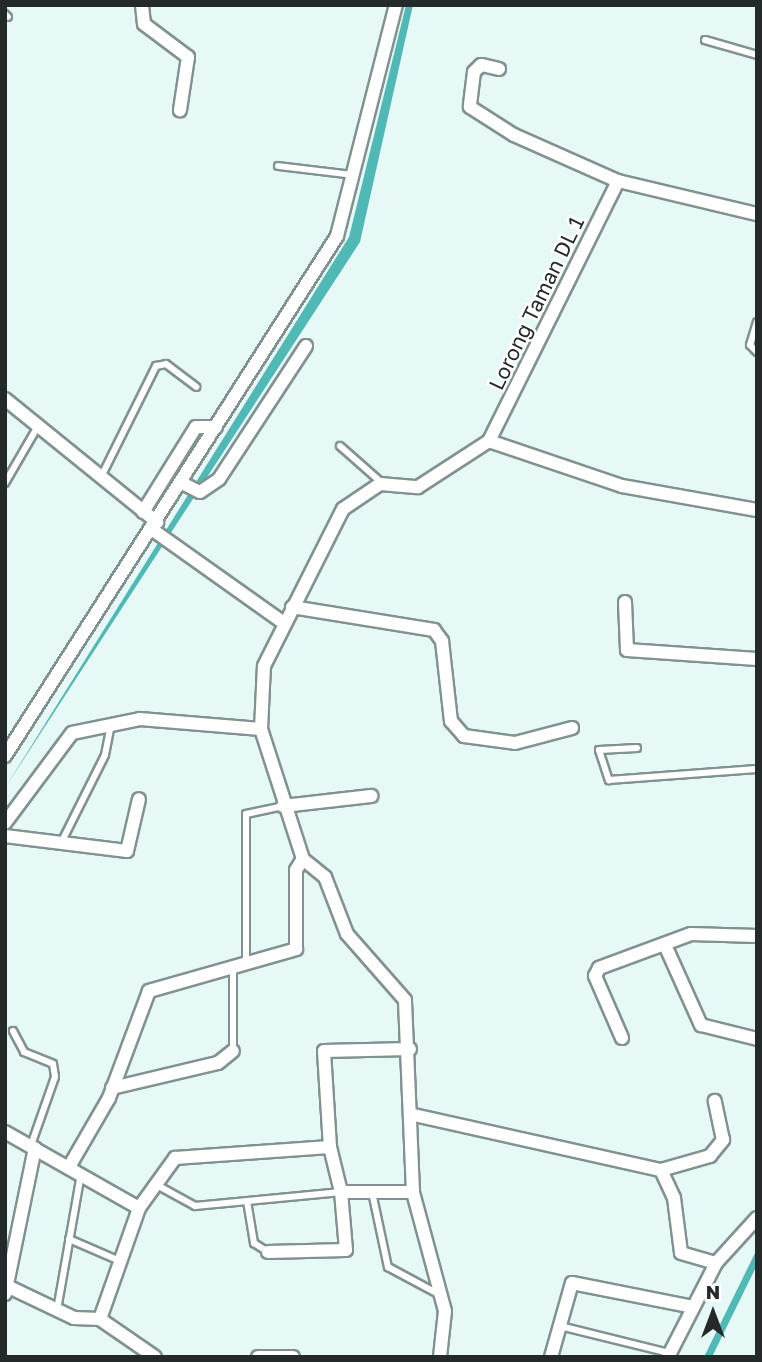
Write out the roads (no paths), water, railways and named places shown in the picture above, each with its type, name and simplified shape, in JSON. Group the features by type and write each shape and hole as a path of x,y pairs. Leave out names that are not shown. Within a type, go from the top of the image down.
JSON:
{"street":[{"path":"142,5 144,24 188,57 180,110"},
{"path":"5,756 157,529 190,467 337,236 396,5"},
{"path":"499,69 481,65 474,72 470,107 476,113 618,181 757,214"},
{"name":"Lorong Taman DL 1","path":"489,441 618,181"},
{"path":"182,484 200,492 219,479 306,346"},
{"path":"5,399 143,512 176,547 284,623"},
{"path":"143,512 200,424 216,427"},
{"path":"440,1357 442,1296 413,1192 414,1115 410,1049 402,993 347,934 325,877 303,859 283,806 261,729 264,668 284,623 342,511 382,483 418,486 489,441 622,486 757,510"},
{"path":"176,458 190,467"},
{"path":"625,602 627,650 757,659"},
{"path":"292,607 434,630 442,641 451,721 464,736 515,743 572,728"},
{"path":"5,823 69,734 141,719 261,729"},
{"path":"283,806 371,796"},
{"path":"5,836 60,845 127,851 139,799"},
{"path":"75,1170 112,1088 149,990 240,966 298,947 296,870 303,859"},
{"path":"622,1038 596,970 691,934 757,936"},
{"path":"665,945 701,1025 757,1039"},
{"path":"268,1252 346,1250 341,1192 330,1147 324,1051 410,1049"},
{"path":"112,1088 218,1063 233,1051"},
{"path":"414,1115 661,1170 710,1156 723,1140 715,1101"},
{"path":"5,1132 139,1208"},
{"path":"33,1147 7,1290 85,1321 100,1319 155,1357"},
{"path":"100,1319 139,1208 155,1184 183,1154 330,1147"},
{"path":"661,1170 674,1198 680,1249 716,1263"},
{"path":"341,1192 413,1192"},
{"path":"669,1355 716,1263 757,1218"},
{"path":"551,1357 567,1290 577,1282 694,1307"},
{"path":"258,1357 293,1357"}],"lane":[{"path":"705,40 757,55"},
{"path":"278,166 353,175"},
{"path":"757,322 750,345 757,352"},
{"path":"100,477 159,363 196,387"},
{"path":"5,483 38,426"},
{"path":"340,446 382,483"},
{"path":"60,845 105,755 111,725"},
{"path":"637,748 599,750 609,780 757,769"},
{"path":"233,1051 240,966 246,814 283,806"},
{"path":"13,1031 24,1052 53,1064 55,1077 33,1147"},
{"path":"57,1310 69,1239 75,1170"},
{"path":"155,1184 192,1205 341,1192"},
{"path":"372,1192 388,1267 442,1296"},
{"path":"247,1201 254,1243 268,1252"},
{"path":"69,1239 120,1261"},
{"path":"559,1325 669,1355"}],"water":[{"path":"406,5 413,5 360,242 5,788 349,237"},
{"path":"757,1249 757,1265 712,1357 704,1357"}]}
